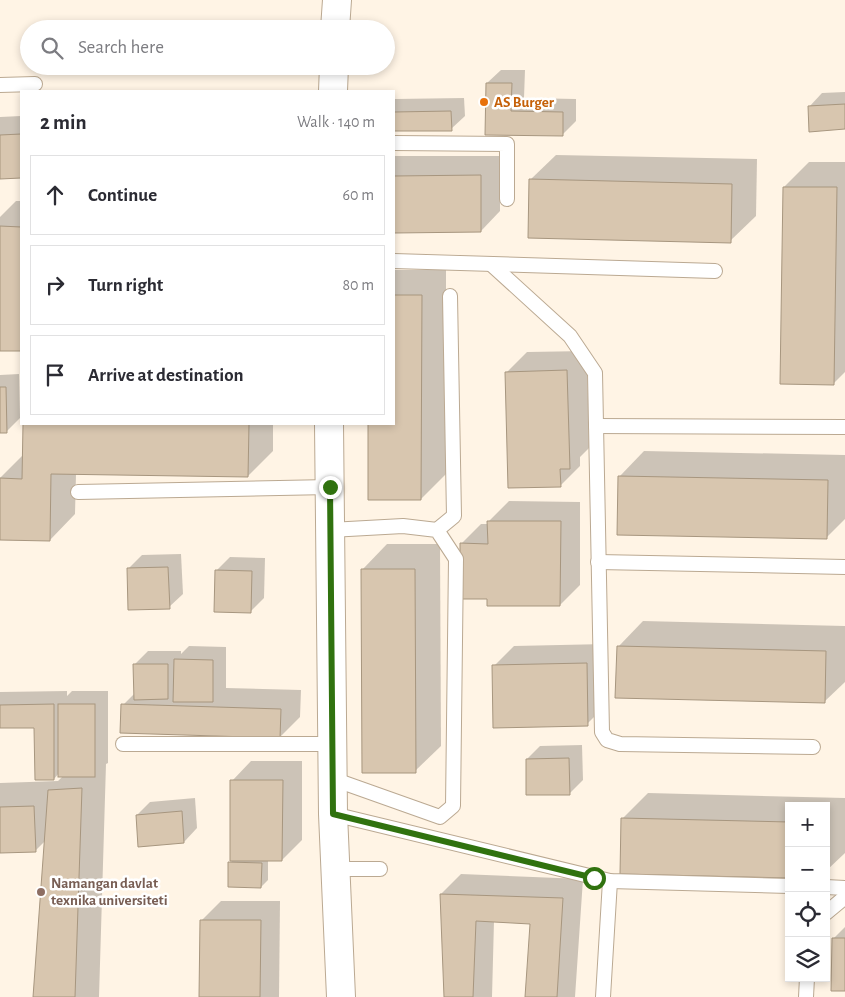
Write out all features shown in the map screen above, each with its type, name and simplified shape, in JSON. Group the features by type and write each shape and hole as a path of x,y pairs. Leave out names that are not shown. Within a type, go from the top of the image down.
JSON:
{"street":[{"path":"335,20 336,0"},
{"path":"333,90 334,75"},
{"path":"329,425 333,814 341,997"}],"lane":[{"path":"0,85 35,84"},
{"path":"395,143 507,144 507,199"},
{"path":"395,261 715,271"},
{"path":"491,264 570,336 594,373 602,732 607,740 620,744 813,747"},
{"path":"330,530 403,526 437,530 454,516 450,296"},
{"path":"596,426 845,427"},
{"path":"78,492 330,487"},
{"path":"333,779 440,817 453,806 456,559 437,530"},
{"path":"598,562 845,567"},
{"path":"123,744 332,744"},
{"path":"333,814 610,881 785,886"},
{"path":"336,868 380,869"},
{"path":"603,997 610,881"},
{"path":"830,887 845,888"},
{"path":"830,909 845,897"},
{"path":"806,997 807,982"}],"building":[{"path":"486,83 512,83 511,111 563,112 563,136 485,135"},
{"path":"845,104 845,129 809,132 808,106"},
{"path":"451,111 452,131 395,131 395,112"},
{"path":"20,134 20,178 0,179 0,135"},
{"path":"481,175 481,232 395,233 395,176"},
{"path":"529,179 732,184 731,243 528,238"},
{"path":"783,187 837,187 834,385 780,384"},
{"path":"0,226 20,227 20,351 0,351"},
{"path":"395,295 422,295 421,500 368,500 368,425 395,425"},
{"path":"567,370 570,469 560,469 561,487 508,488 505,372"},
{"path":"0,387 6,387 7,433 0,433"},
{"path":"23,425 249,425 248,477 51,474 50,541 0,540 0,478 22,479"},
{"path":"618,476 828,480 827,539 617,535"},
{"path":"487,521 561,521 560,606 487,606 487,599 460,599 460,543 488,544"},
{"path":"168,567 170,609 128,610 127,568"},
{"path":"361,569 415,569 416,773 362,773"},
{"path":"215,570 252,571 251,613 214,612"},
{"path":"617,646 826,651 825,703 615,698"},
{"path":"174,659 213,660 213,702 173,702"},
{"path":"587,663 588,726 493,728 492,665"},
{"path":"133,664 168,664 168,699 134,700"},
{"path":"54,704 54,780 35,780 34,728 0,728 0,705"},
{"path":"58,704 95,704 95,777 58,777"},
{"path":"121,704 281,709 280,738 120,733"},
{"path":"569,758 570,795 526,795 526,759"},
{"path":"230,780 283,780 282,861 230,861"},
{"path":"82,788 75,997 33,997 48,790"},
{"path":"34,806 36,852 0,853 0,807"},
{"path":"182,811 184,843 138,847 136,815"},
{"path":"621,818 785,822 785,878 620,874"},
{"path":"228,862 262,863 261,888 228,887"},
{"path":"440,894 563,898 557,997 525,997 530,924 476,921 473,997 444,997"},
{"path":"200,920 261,920 260,997 199,997"},
{"path":"832,938 845,938 845,991 831,991"}],"place":[{"name":"AS Burger","path":"484,102"},
{"name":"Namangan davlat texnika universiteti","path":"41,892"}],"route":[{"path":"330,487 333,814 594,878"}]}
